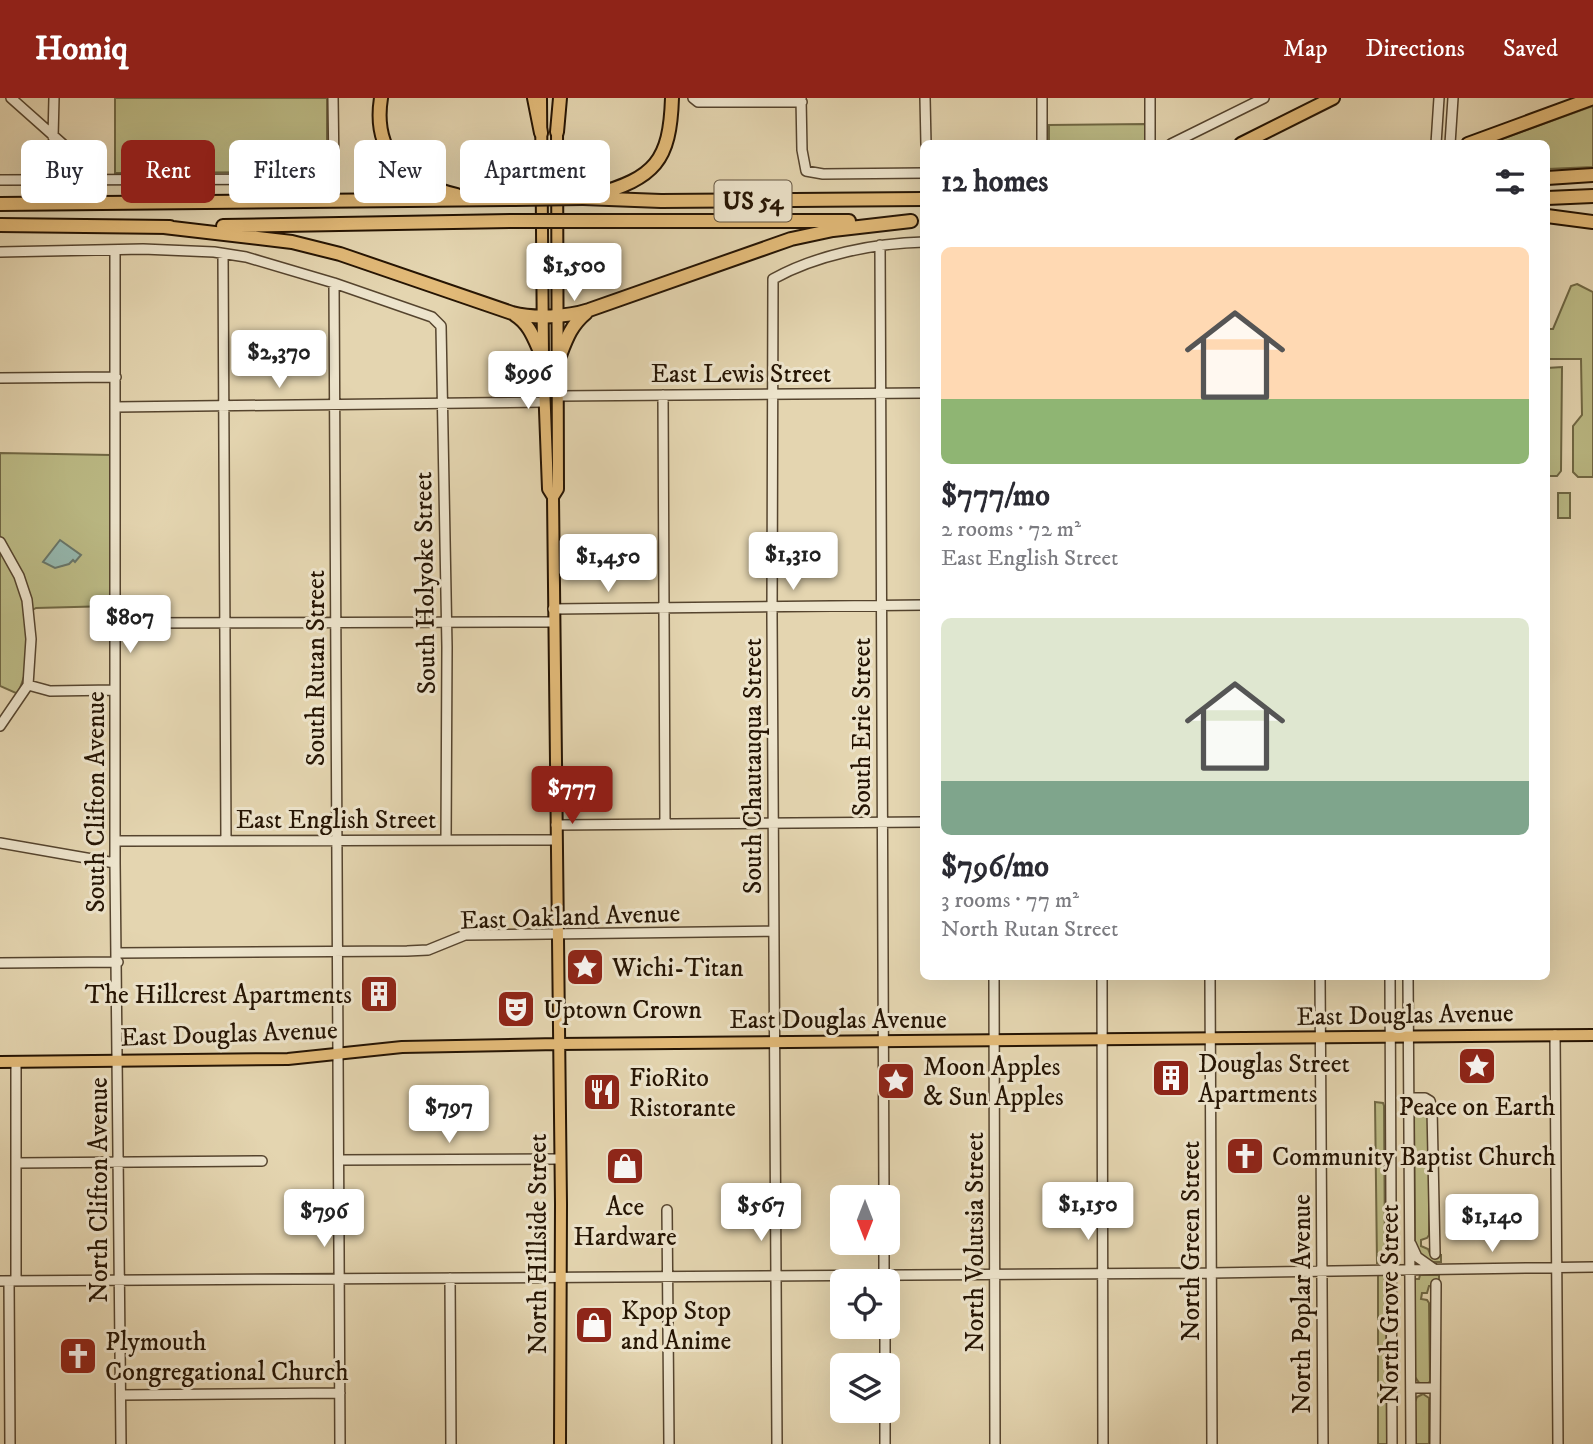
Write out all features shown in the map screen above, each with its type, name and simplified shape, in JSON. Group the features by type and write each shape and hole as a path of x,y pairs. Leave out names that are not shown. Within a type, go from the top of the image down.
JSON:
{"highway":[{"path":"381,98 380,122 383,139 399,167 408,176 431,188 460,195"},
{"path":"534,98 541,133"},
{"path":"557,132 558,98"},
{"path":"610,190 626,186 649,172 664,152 671,126 673,98"},
{"path":"1249,140 1333,98"},
{"path":"1511,128 1567,98"},
{"path":"1478,140 1593,98"},
{"path":"1550,178 1593,175"},
{"path":"1550,198 1593,196"},
{"name":"US 54","path":"0,204 460,199"},
{"name":"US 54","path":"610,199 920,199"},
{"path":"1550,216 1593,222"},
{"name":"US 54","path":"0,225 164,227 584,220 918,221"},
{"path":"164,227 304,245 340,254 532,318 558,314 574,315 791,239 833,230 918,221"},
{"path":"558,358 570,330 589,310"},
{"path":"512,313 523,320 530,330 543,358"}],"main road":[{"path":"541,98 544,402 548,489 553,497 558,489 557,132"},
{"name":"North Hillside Street","path":"553,497 561,1277 560,1444"},
{"name":"East Douglas Avenue","path":"0,1062 288,1059 402,1047 558,1044 1593,1035"}],"street":[{"path":"11,98 57,140"},
{"path":"53,137 54,98"},
{"path":"107,180 324,179 334,170 333,98"},
{"path":"693,98 698,102 802,100 802,150 806,171 823,174 920,173"},
{"path":"925,98 926,140"},
{"path":"1042,98 1042,140"},
{"path":"1150,98 1150,140"},
{"path":"1436,140 1439,98"},
{"path":"1450,140 1453,98"},
{"path":"1179,140 1259,99"},
{"path":"0,180 21,180"},
{"path":"880,245 920,242"},
{"name":"South Chautauqua Street","path":"777,1444 772,607 773,279 793,268 880,245"},
{"name":"South Erie Street","path":"880,245 884,1185"},
{"path":"0,252 115,250 223,254 246,257 334,283"},
{"name":"South Clifton Avenue","path":"115,250 115,863 118,1061"},
{"path":"223,254 226,841"},
{"name":"South Holyoke Street","path":"334,283 432,317 441,326 446,622 446,840"},
{"name":"South Rutan Street","path":"334,283 340,1444"},
{"path":"0,378 116,377"},
{"name":"East Lewis Street","path":"559,396 920,393"},
{"path":"663,395 665,824"},
{"path":"116,407 544,402"},
{"path":"0,542 19,576 27,600 31,639 28,685 0,726"},
{"path":"553,609 920,606"},
{"path":"115,623 553,622"},
{"path":"28,685 50,691 115,690"},
{"path":"556,825 920,822"},
{"name":"East English Street","path":"116,841 556,839"},
{"path":"0,844 115,863"},
{"name":"East Oakland Avenue","path":"0,963 336,950 428,950 465,935 774,931"},
{"name":"North Volutsia Street","path":"994,980 995,1444"},
{"path":"1102,980 1103,1444"},
{"name":"North Green Street","path":"1210,980 1212,1444"},
{"name":"North Poplar Avenue","path":"1320,980 1323,1444"},
{"name":"North Grove Street","path":"1390,980 1392,1444"},
{"name":"North Grove Street","path":"1408,980 1411,1444"},
{"path":"1555,1035 1558,1444"},
{"name":"North Clifton Avenue","path":"118,1061 121,1444"},
{"path":"9,1444 8,1281 17,1163 16,1062"},
{"path":"1409,1098 1425,1098 1430,1101 1434,1117 1435,1254"},
{"path":"339,1160 559,1158"},
{"path":"17,1163 262,1161"},
{"path":"667,1210 668,1444"},
{"path":"1410,1239 1416,1255 1435,1270"},
{"path":"900,1277 1593,1267"},
{"path":"8,1281 830,1276"},
{"path":"450,1278 451,1444"},
{"path":"1435,1444 1436,1284"},
{"path":"1411,1388 1436,1388"},
{"path":"121,1395 340,1392"},
{"path":"885,1423 886,1444"}],"shaded area":[{"path":"115,98 327,98 327,140 229,140 229,172 215,173 215,140 121,140 121,173 115,173"},
{"path":"1593,106 1593,167 1550,169 1550,140 1499,140"},
{"path":"1145,124 1145,140 1049,140 1049,125"},
{"path":"1577,284 1593,292 1593,477 1578,477 1573,472 1573,426 1582,415 1581,359 1550,359 1550,329 1553,329 1571,286"},
{"path":"1562,367 1561,471 1557,476 1550,476 1550,368"},
{"path":"0,453 111,455 112,606 36,608 27,613 26,671 18,694 0,686"},
{"path":"1558,493 1570,493 1570,518 1558,518"},
{"path":"1375,1102 1383,1103 1384,1106 1385,1256 1382,1263 1377,1263"},
{"path":"1417,1105 1428,1108 1429,1116 1429,1235 1421,1240 1421,1246 1428,1249 1430,1254 1441,1255 1441,1262 1429,1262 1419,1254 1415,1242 1414,1113"},
{"path":"1378,1273 1383,1274 1386,1281 1387,1444 1378,1444"},
{"path":"1420,1275 1439,1275 1439,1286 1429,1286 1427,1293 1422,1293 1421,1299 1429,1303 1428,1384 1420,1384 1415,1377 1414,1279 1419,1279"},
{"path":"1423,1394 1429,1398 1429,1444 1416,1444 1415,1402 1417,1397"}],"water":[{"path":"60,540 81,555 75,562 73,560 55,568 43,562"}],"place":[{"name":"Wichi-Titan","path":"585,967"},
{"name":"The Hillcrest Apartments","path":"379,994"},
{"name":"Uptown Crown","path":"516,1009"},
{"name":"Peace on Earth","path":"1477,1066"},
{"name":"Douglas Street Apartments","path":"1171,1078"},
{"name":"Moon Apples & Sun Apples","path":"896,1081"},
{"name":"FioRito Ristorante","path":"602,1092"},
{"name":"Community Baptist Church","path":"1245,1156"},
{"name":"Ace Hardware","path":"625,1166"},
{"name":"Kpop Stop and Anime","path":"594,1325"},
{"name":"Plymouth Congregational Church","path":"78,1356"}]}
